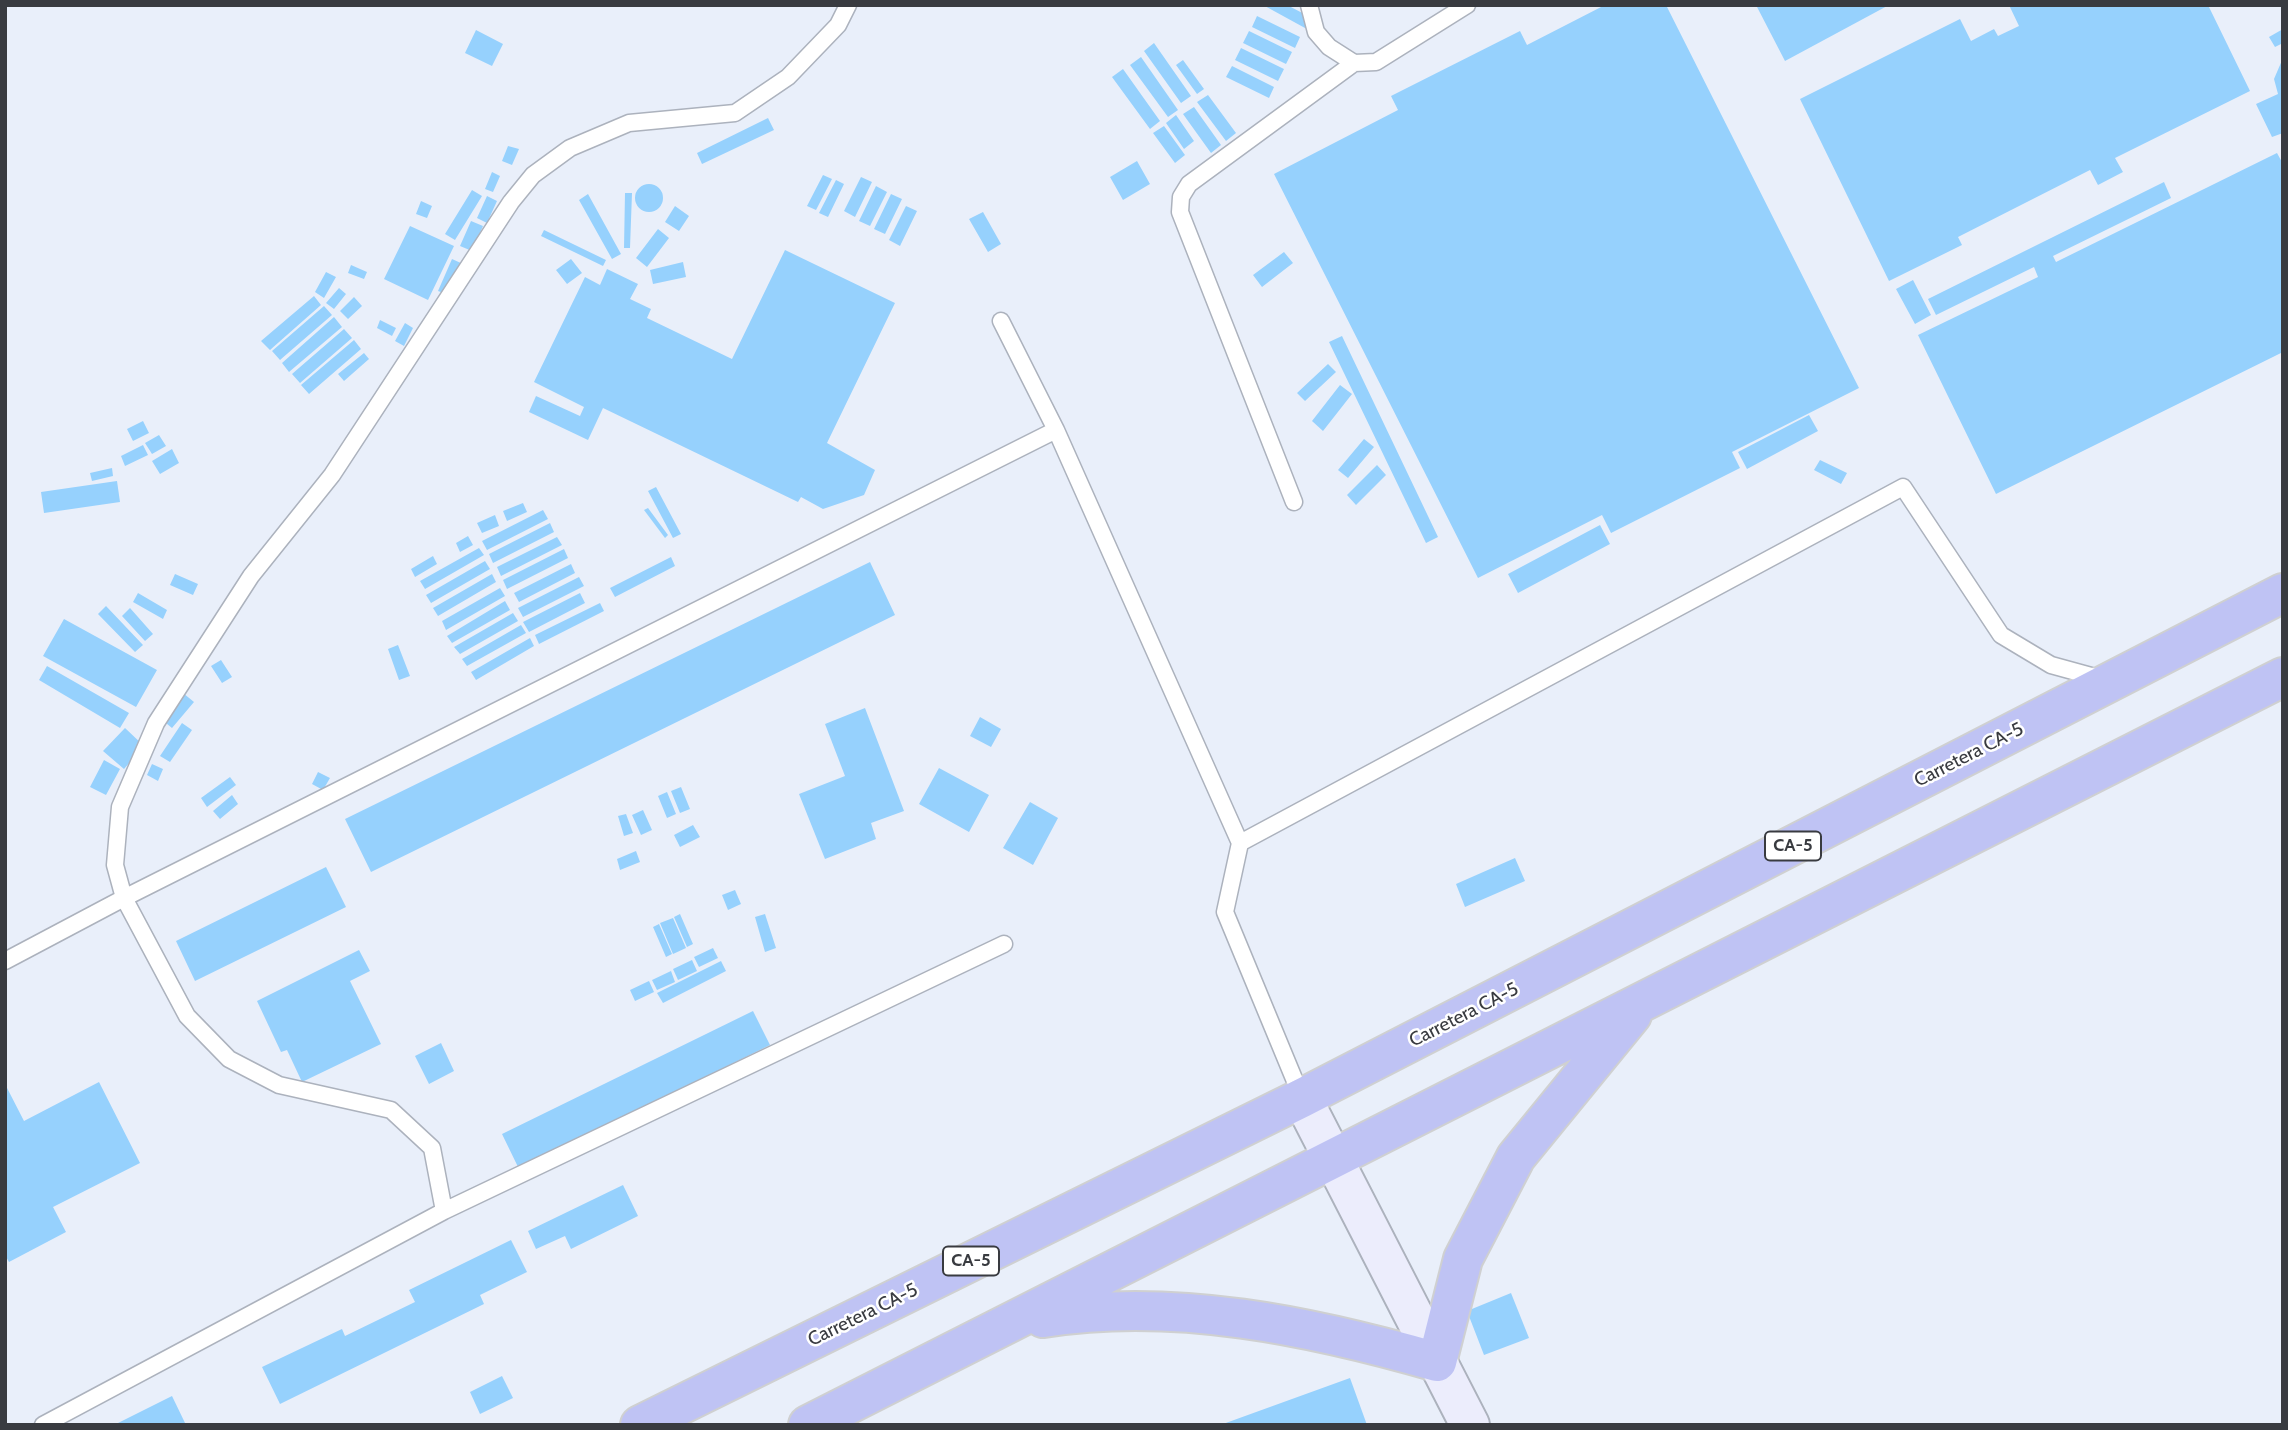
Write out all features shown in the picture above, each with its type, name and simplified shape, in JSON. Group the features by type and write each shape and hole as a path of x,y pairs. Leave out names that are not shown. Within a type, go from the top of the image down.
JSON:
{"highway":[{"name":"Carretera CA-5","path":"640,1425 1302,1098 2283,593"},
{"path":"808,1425 2283,677"},
{"path":"1010,1324 1089,1311 1233,1318 1297,1327 1437,1362 1463,1259 1516,1157 1583,1072 1645,1000"}],"main road":[{"path":"1302,1098 1470,1425"}],"lane":[{"path":"444,1211 432,1148 391,1110 279,1085 229,1059 187,1016 124,898 115,865 120,807 156,723 251,576 332,475 511,202 533,175 570,148 629,123 735,113 788,77 838,25 848,5"},
{"path":"1309,5 1315,32 1329,47 1354,63"},
{"path":"1294,502 1180,212 1181,197 1189,184 1354,63 1376,62 1467,5"},
{"path":"1001,321 1056,430 1240,843 1225,912 1302,1098"},
{"path":"5,961 124,898 1056,430"},
{"path":"1240,843 1903,487 2001,635 2051,665 2112,682"},
{"path":"43,1425 444,1211 1004,944"}],"building":[{"path":"1263,5 1287,5 1310,17 1305,28"},
{"path":"1605,5 1666,5 1859,388 1732,452 1740,468 1611,533 1602,515 1478,578 1274,174 1398,110 1391,96 1520,31 1527,45"},
{"path":"1756,5 1889,5 1785,61"},
{"path":"2009,5 2208,5 2250,91 2115,158 2123,172 2098,185 2090,170 1958,237 1962,245 1889,281 1800,99 1960,19 1971,41 1994,29 1998,36 2019,26"},
{"path":"1257,16 1300,37 1295,48 1252,27"},
{"path":"2283,29 2283,43 2275,47 2269,37"},
{"path":"476,30 503,44 492,66 465,53"},
{"path":"1249,31 1292,52 1286,64 1243,43"},
{"path":"1154,43 1191,96 1181,103 1144,51"},
{"path":"1241,48 1284,69 1278,81 1235,60"},
{"path":"1141,57 1178,110 1168,117 1130,65"},
{"path":"2283,58 2283,133 2272,137 2256,104 2278,94 2274,79"},
{"path":"1183,60 1204,89 1197,94 1176,65"},
{"path":"1232,66 1274,87 1269,98 1226,77"},
{"path":"1123,69 1160,121 1150,129 1112,77"},
{"path":"1208,95 1236,133 1226,141 1197,102"},
{"path":"1194,107 1221,145 1211,153 1183,114"},
{"path":"1176,115 1194,141 1184,149 1166,123"},
{"path":"768,118 774,130 702,164 697,153"},
{"path":"1164,126 1185,155 1175,163 1153,133"},
{"path":"508,146 519,149 512,165 502,161"},
{"path":"2277,153 2283,164 2283,352 1996,494 1918,335 2038,277 2034,267 1936,315 1928,299 2164,182 2171,198 2053,256 2056,262"},
{"path":"1137,161 1150,184 1123,200 1110,177"},
{"path":"492,172 500,176 493,192 485,189"},
{"path":"823,175 832,179 816,210 807,206"},
{"path":"861,177 872,182 855,217 844,211"},
{"path":"836,180 844,184 828,217 819,213"},
{"path":"649,184 659,188 663,198 659,208 649,212 639,208 635,198 639,188"},
{"path":"876,186 887,192 870,226 859,221"},
{"path":"472,190 482,196 455,240 445,234"},
{"path":"625,193 632,193 630,248 624,248"},
{"path":"588,194 621,254 612,259 579,200"},
{"path":"891,194 902,199 885,234 874,229"},
{"path":"487,196 497,201 487,223 477,218"},
{"path":"421,201 432,206 427,218 416,214"},
{"path":"675,206 689,216 679,231 665,222"},
{"path":"906,206 917,211 900,246 889,240"},
{"path":"983,212 1001,244 988,252 969,219"},
{"path":"471,221 483,226 472,251 460,246"},
{"path":"410,226 454,246 428,300 384,279"},
{"path":"658,229 669,238 647,267 636,258"},
{"path":"544,230 606,260 603,266 541,236"},
{"path":"785,250 895,303 827,443 875,470 864,495 823,509 801,497 798,502 603,408 588,440 529,412 536,396 580,416 584,407 534,382 585,277 600,285 607,269 638,284 630,299 651,309 647,318 732,359"},
{"path":"1284,252 1293,263 1262,287 1253,275"},
{"path":"452,259 463,264 449,295 438,291"},
{"path":"571,259 582,273 567,284 556,270"},
{"path":"683,262 686,277 653,284 650,270"},
{"path":"351,265 367,272 364,279 348,273"},
{"path":"326,272 336,277 324,298 315,292"},
{"path":"1913,280 1931,315 1915,324 1896,289"},
{"path":"339,288 346,294 334,309 326,303"},
{"path":"314,296 321,305 270,350 261,341"},
{"path":"354,297 362,306 348,319 340,311"},
{"path":"324,306 332,315 280,360 272,351"},
{"path":"334,317 342,327 289,372 282,363"},
{"path":"380,320 396,328 392,336 377,328"},
{"path":"405,323 413,328 404,346 395,341"},
{"path":"344,329 352,338 300,383 292,374"},
{"path":"1342,336 1438,537 1426,543 1329,342"},
{"path":"354,340 361,349 309,394 301,385"},
{"path":"364,353 369,359 344,381 338,374"},
{"path":"1328,364 1336,372 1305,401 1297,393"},
{"path":"1340,385 1352,394 1323,431 1312,421"},
{"path":"1809,415 1818,431 1747,469 1738,452"},
{"path":"143,421 149,433 133,441 127,429"},
{"path":"159,435 166,446 152,454 145,443"},
{"path":"1364,439 1374,447 1348,478 1338,470"},
{"path":"143,445 148,455 125,466 121,456"},
{"path":"172,449 179,463 160,474 152,461"},
{"path":"1820,460 1847,473 1841,484 1814,470"},
{"path":"1377,465 1386,475 1356,505 1347,495"},
{"path":"112,468 113,476 92,481 90,473"},
{"path":"117,481 120,502 44,513 41,492"},
{"path":"656,487 681,534 673,538 648,491"},
{"path":"523,503 527,512 507,521 503,511"},
{"path":"648,508 668,535 665,538 644,510"},
{"path":"543,510 548,519 487,550 482,541"},
{"path":"495,515 499,526 482,533 477,523"},
{"path":"550,523 554,532 493,563 489,554"},
{"path":"1600,525 1610,544 1518,593 1508,574"},
{"path":"468,536 473,545 460,552 456,543"},
{"path":"557,537 562,545 501,576 497,567"},
{"path":"479,548 484,555 425,589 420,581"},
{"path":"564,549 568,558 507,589 503,580"},
{"path":"433,556 437,564 415,577 411,569"},
{"path":"671,557 675,566 615,597 610,588"},
{"path":"485,561 490,569 431,603 426,595"},
{"path":"870,562 895,615 371,872 345,819"},
{"path":"571,564 575,573 519,602 514,593"},
{"path":"175,574 198,584 193,595 170,585"},
{"path":"492,574 496,582 438,616 433,608"},
{"path":"579,577 584,586 523,617 518,608"},
{"path":"500,588 505,596 446,630 442,621"},
{"path":"138,593 167,610 163,619 133,602"},
{"path":"580,593 585,603 529,632 523,622"},
{"path":"505,601 510,610 452,643 447,636"},
{"path":"600,603 604,611 539,644 535,635"},
{"path":"106,606 143,645 135,652 98,614"},
{"path":"130,608 153,634 145,641 122,616"},
{"path":"513,613 518,621 460,654 454,647"},
{"path":"64,619 157,670 136,707 43,656"},
{"path":"521,625 526,633 467,666 462,659"},
{"path":"530,638 534,646 476,680 471,672"},
{"path":"398,645 410,676 399,680 388,649"},
{"path":"221,660 232,677 222,683 211,666"},
{"path":"47,666 129,713 120,728 39,680"},
{"path":"183,693 194,702 172,728 161,719"},
{"path":"865,708 904,811 871,823 876,839 825,859 799,794 845,776 825,724"},
{"path":"980,717 1001,729 991,747 970,736"},
{"path":"182,723 192,730 170,762 160,756"},
{"path":"125,728 144,746 124,769 103,751"},
{"path":"104,760 120,769 106,795 90,787"},
{"path":"152,764 163,769 158,781 147,775"},
{"path":"939,768 989,795 969,832 919,804"},
{"path":"318,772 330,778 323,790 312,784"},
{"path":"230,777 236,785 207,807 201,798"},
{"path":"681,787 690,809 680,813 671,791"},
{"path":"667,792 676,814 667,818 658,796"},
{"path":"232,795 238,804 220,819 213,811"},
{"path":"1030,802 1058,818 1033,865 1003,848"},
{"path":"643,810 652,830 641,835 632,815"},
{"path":"626,814 633,833 624,836 618,816"},
{"path":"693,825 700,837 680,847 674,835"},
{"path":"636,851 640,862 620,870 617,859"},
{"path":"1515,858 1525,881 1465,907 1456,884"},
{"path":"326,867 346,907 195,981 176,941"},
{"path":"735,890 741,904 728,910 722,895"},
{"path":"680,914 693,944 687,947 674,917"},
{"path":"765,914 776,948 765,952 755,917"},
{"path":"673,918 686,948 673,954 660,923"},
{"path":"659,924 672,954 666,957 653,927"},
{"path":"713,948 718,958 699,967 694,957"},
{"path":"359,950 370,971 350,981 381,1044 302,1082 287,1050 281,1052 257,1001"},
{"path":"692,960 697,971 678,980 673,969"},
{"path":"721,961 726,971 663,1003 657,993"},
{"path":"671,971 675,982 657,990 652,980"},
{"path":"649,981 654,992 635,1001 630,990"},
{"path":"753,1011 770,1045 519,1169 502,1134"},
{"path":"441,1043 454,1071 429,1084 415,1056"},
{"path":"99,1082 140,1163 53,1207 66,1232 9,1262 5,1255 5,1084 24,1121"},
{"path":"623,1185 638,1216 571,1249 565,1236 536,1249 528,1231"},
{"path":"511,1240 527,1272 480,1295 484,1304 280,1404 262,1367 342,1329 345,1336 415,1302 409,1290"},
{"path":"1511,1293 1529,1338 1484,1355 1467,1311"},
{"path":"502,1376 513,1398 480,1414 470,1392"},
{"path":"1350,1378 1367,1425 1223,1425 1223,1424"},
{"path":"172,1396 186,1425 114,1425"}]}
